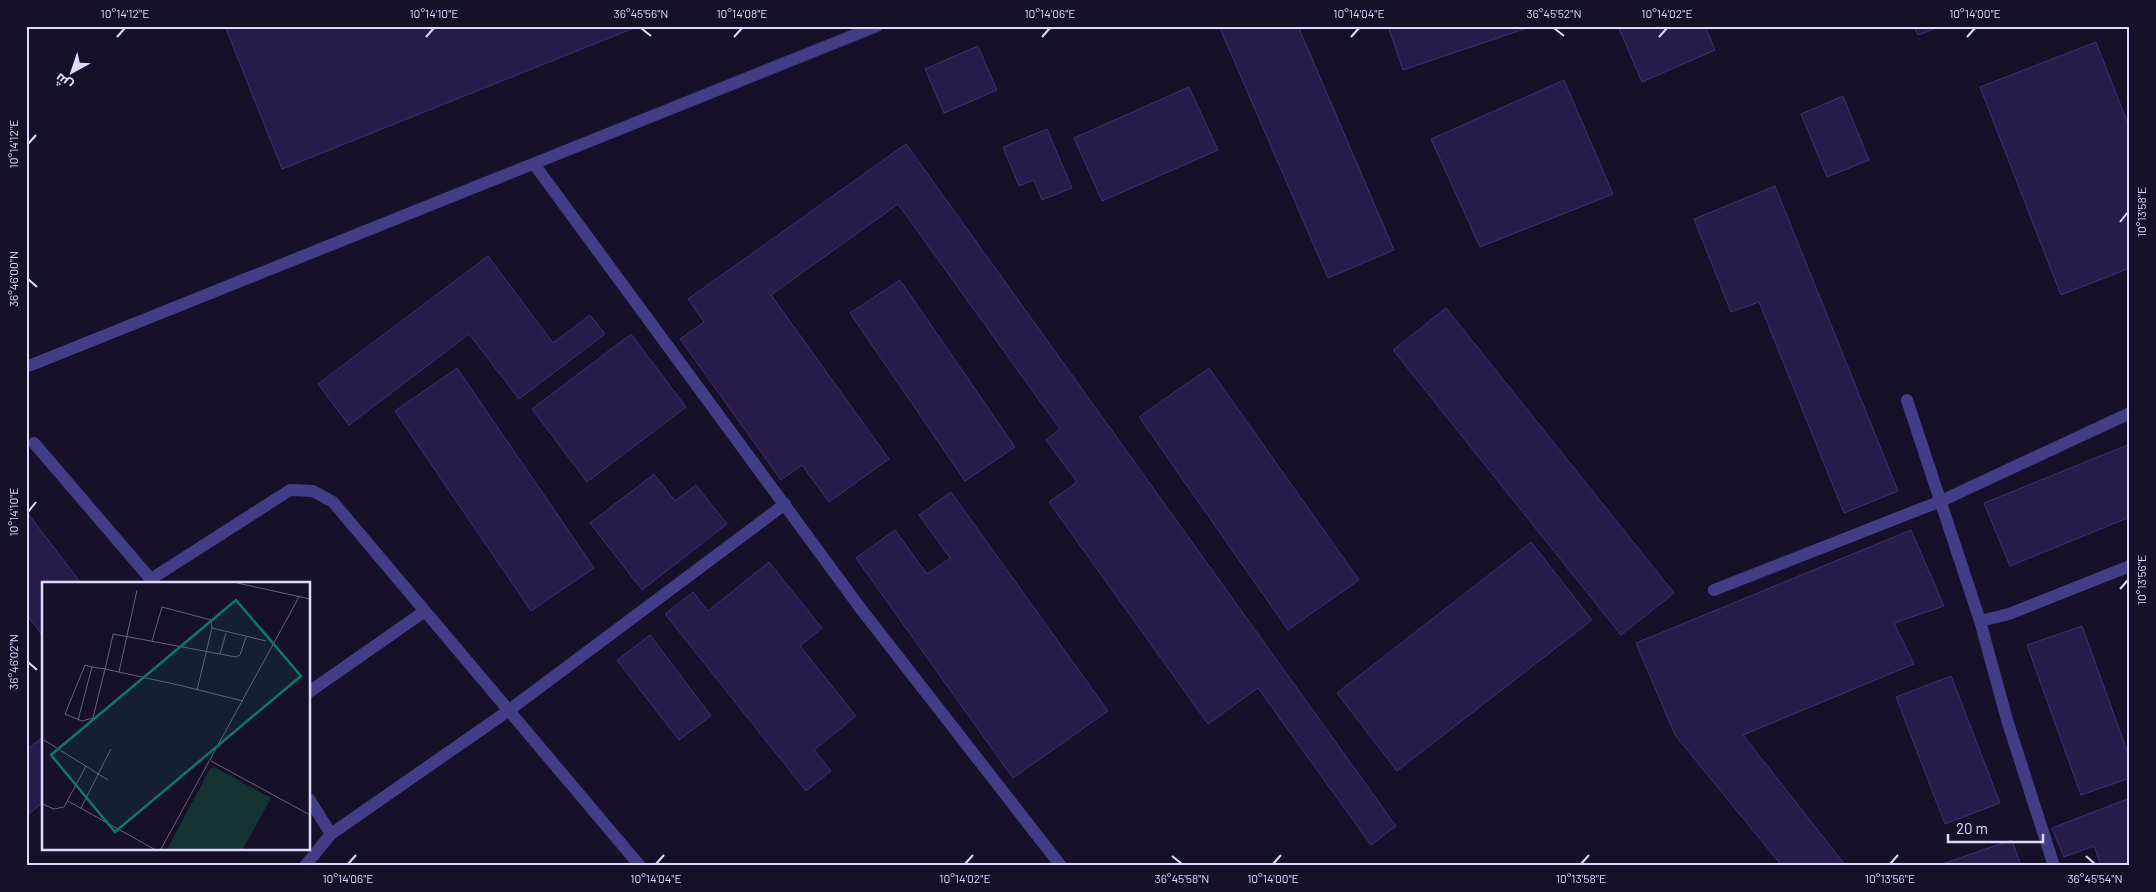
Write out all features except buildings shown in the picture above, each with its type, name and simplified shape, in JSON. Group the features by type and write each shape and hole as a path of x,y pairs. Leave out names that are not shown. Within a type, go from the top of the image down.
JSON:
{"street":[{"path":"26,367 877,26"},
{"path":"534,164 861,609 1061,866"},
{"path":"1907,400 1980,621 2007,720 2054,866"},
{"path":"1714,590 1941,501 2130,413"},
{"path":"34,442 152,581 290,490 313,491 333,502 640,866"},
{"path":"305,866 332,834 508,711 785,504"},
{"path":"1980,621 2009,614 2130,566"},
{"path":"310,691 425,612"},
{"path":"310,801 332,834"}]}
